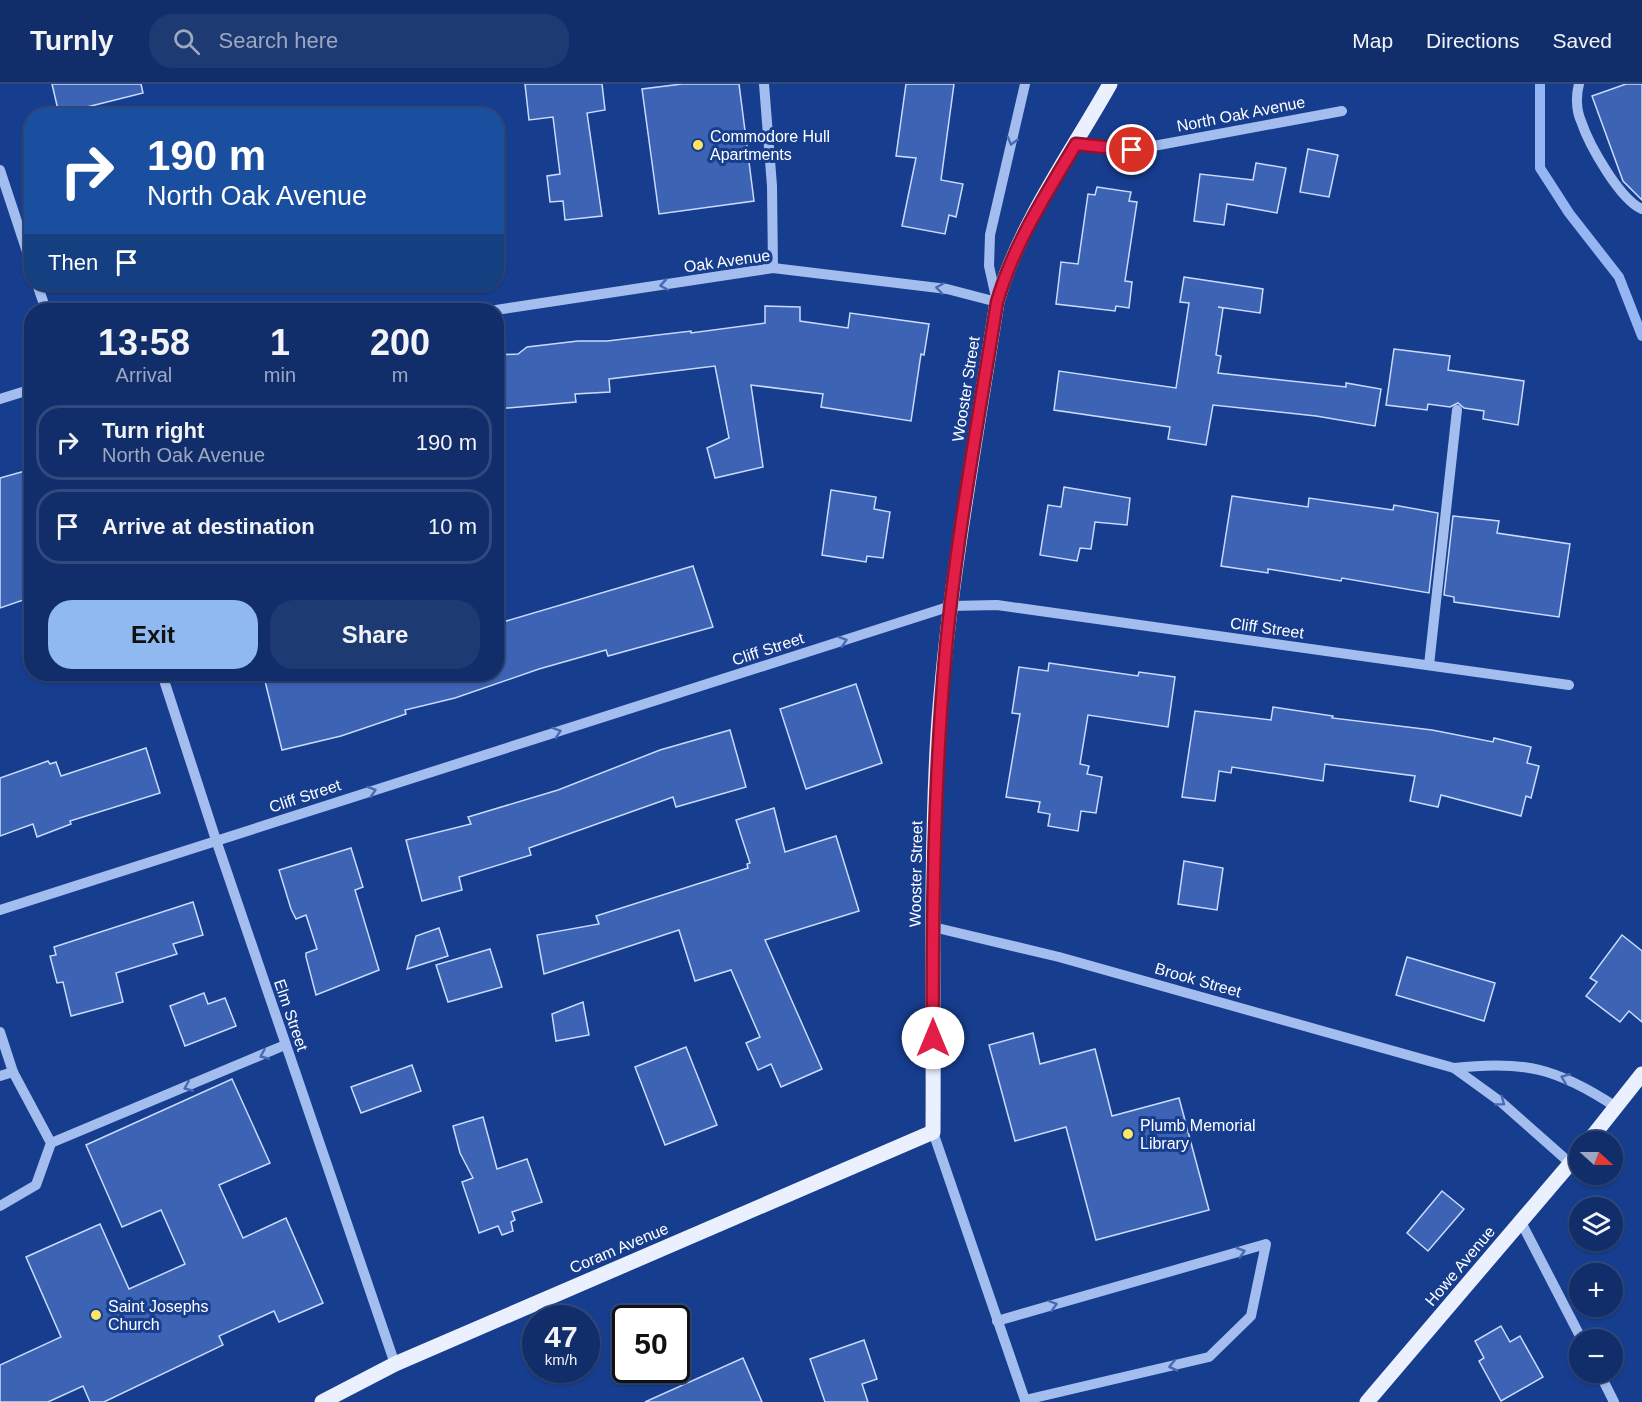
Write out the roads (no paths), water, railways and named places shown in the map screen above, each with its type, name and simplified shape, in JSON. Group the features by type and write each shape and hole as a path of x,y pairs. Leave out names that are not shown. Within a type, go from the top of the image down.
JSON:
{"main road":[{"name":"Wooster Street","path":"933,1132 933,927 939,733 951,606 997,302 1008,265 1023,233 1110,84"},
{"path":"1597,1131 1642,1074"},
{"name":"Coram Avenue","path":"322,1402 395,1364 933,1132"},
{"name":"Howe Avenue","path":"1367,1402 1569,1164"}],"street":[{"path":"764,84 771,186 773,268"},
{"name":"Wooster Street","path":"997,302 989,266 990,235 1025,84"},
{"path":"1579,84 1576,94 1580,121 1618,190 1631,204 1642,209"},
{"name":"North Oak Avenue","path":"1076,144 1132,150 1342,111"},
{"path":"0,170 24,243"},
{"name":"Oak Avenue","path":"504,309 773,268 948,289 997,302"},
{"path":"0,399 24,392"},
{"path":"1429,665 1457,410"},
{"name":"Cliff Street","path":"0,910 951,606 997,605 1569,685"},
{"name":"Elm Street","path":"164,681 285,1045 395,1364"},
{"name":"Brook Street","path":"933,927 1059,957 1454,1068 1516,1064 1546,1070 1574,1082 1616,1107"},
{"path":"0,1032 13,1072 51,1143"},
{"path":"0,1206 36,1185 51,1143 285,1045"},
{"name":"Brook Street","path":"1454,1068 1569,1152"},
{"path":"0,1076 13,1072"},
{"name":"Wooster Street","path":"933,1132 1024,1401"},
{"path":"1521,1222 1576,1329"},
{"path":"997,1321 1266,1244 1251,1316 1209,1357 1024,1401"},
{"path":"1604,1383 1614,1402"}],"waterway":[{"path":"1540,84 1540,168 1569,213 1619,277 1642,336"}],"place":[{"name":"Commodore Hull Apartments","path":"698,145"},
{"name":"Plumb Memorial Library","path":"1128,1134"},
{"name":"Saint Josephs Church","path":"96,1315"}]}
